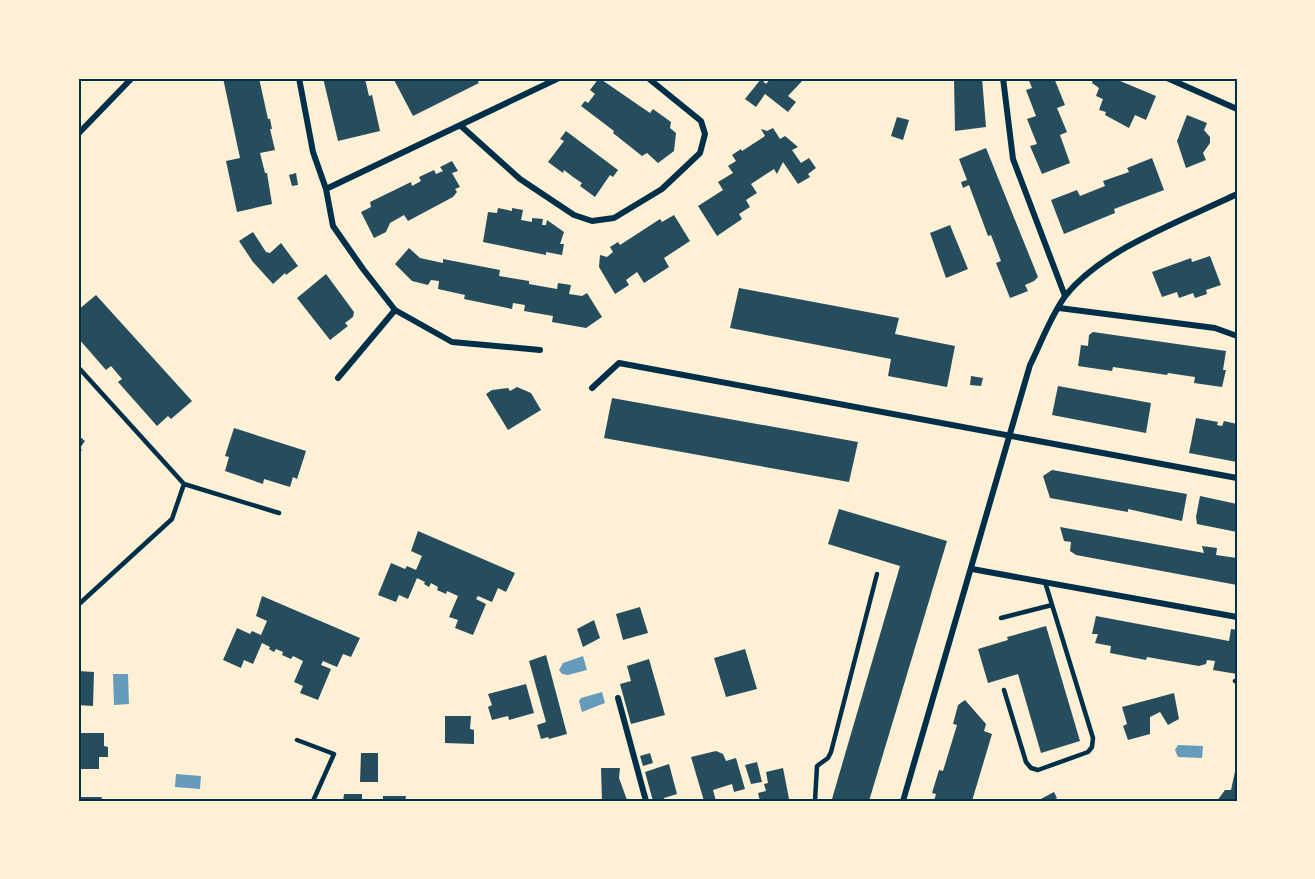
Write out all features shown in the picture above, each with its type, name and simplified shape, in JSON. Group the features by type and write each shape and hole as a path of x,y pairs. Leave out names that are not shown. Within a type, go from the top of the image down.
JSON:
{"street":[{"path":"78,134 132,78"},
{"path":"299,78 313,152 326,189 333,226 394,310 452,342 540,350"},
{"path":"326,189 559,78"},
{"path":"461,126 519,179 574,215 592,221 614,218 662,189 700,153 705,134 701,121 648,78"},
{"path":"1003,78 1013,159 1065,296"},
{"path":"1167,78 1237,107"},
{"path":"903,801 1030,365 1065,296 1090,272 1117,254 1237,194"},
{"path":"1059,308 1215,328 1237,336"},
{"path":"338,378 394,310"},
{"path":"592,388 619,363 1237,478"},
{"path":"972,569 1237,617"},
{"path":"618,699 646,801"}],"lane":[{"path":"78,367 184,484 279,513"},
{"path":"78,605 172,519 184,484"},
{"path":"815,801 817,766 828,758 831,752 877,574"},
{"path":"1004,690 1026,762 1031,768 1038,770 1088,752 1092,747 1093,738 1045,582"},
{"path":"1001,618 1052,605"},
{"path":"297,740 334,754 313,801"}],"water":[{"path":"583,656 587,670 568,675 562,674 559,670 563,663"},
{"path":"113,674 128,674 129,704 114,705"},
{"path":"602,692 605,703 582,712 579,701 581,698"},
{"path":"1178,745 1203,746 1202,758 1178,757 1175,750"},
{"path":"176,774 201,776 200,789 175,787"}],"building":[{"path":"223,78 259,78 268,119 270,119 275,150 260,153 265,173 267,173 272,204 237,212 226,161 240,158"},
{"path":"323,78 365,79 369,96 372,95 380,131 338,141"},
{"path":"393,78 476,78 479,83 413,116"},
{"path":"599,78 650,113 653,109 671,122 670,128 676,133 674,151 658,163 647,153 642,156 581,106 585,101 588,103 595,94 590,90"},
{"path":"771,78 800,78 803,80 788,96 796,102 788,112 765,94 756,107 745,99 761,79 766,84"},
{"path":"954,78 982,78 986,127 955,131"},
{"path":"1028,78 1054,78 1065,105 1057,108 1067,132 1060,135 1070,163 1042,174 1030,146 1037,144 1027,119 1036,116 1026,90 1032,88"},
{"path":"1093,78 1113,78 1156,96 1146,120 1135,115 1129,128 1105,115 1106,112 1099,110 1103,99 1096,96 1099,88 1092,83"},
{"path":"1187,115 1207,123 1204,130 1210,137 1210,143 1203,153 1206,160 1186,168 1177,141"},
{"path":"897,117 909,120 903,140 891,136"},
{"path":"773,128 780,139 785,136 798,147 792,150 801,163 809,158 816,168 808,174 810,177 798,184 783,162 777,174 774,169 751,184 757,193 746,200 750,207 739,214 742,219 717,236 698,206 723,190 718,182 733,173 728,166 736,161 732,155 765,136 761,129 767,131"},
{"path":"566,131 618,170 613,177 610,175 595,197 580,186 582,183 548,162 564,141 560,139"},
{"path":"986,148 1038,277 1025,285 1028,291 1010,298 996,263 1001,261 991,235 988,236 969,185 963,188 961,182 967,180 959,159"},
{"path":"1152,158 1164,190 1114,209 1115,213 1064,234 1051,200 1077,190 1080,196 1105,186 1103,181 1129,172 1127,168"},
{"path":"452,161 458,171 452,173 460,187 455,189 457,192 453,197 408,221 404,215 390,223 386,232 374,238 361,212 371,207 370,202 411,182 412,186 421,181 419,177 434,170 436,174 443,171 440,167"},
{"path":"296,173 298,185 292,186 289,175"},
{"path":"498,208 512,211 512,208 523,210 521,220 532,222 532,218 543,219 542,225 546,225 547,220 564,232 560,244 564,244 562,255 546,252 546,255 483,242 488,212 497,213"},
{"path":"674,215 690,241 664,258 669,267 644,283 637,272 626,280 629,285 615,294 599,267 600,255 607,257 613,252 610,247 618,242 620,245 660,219 662,222"},
{"path":"950,225 968,269 946,278 930,233"},
{"path":"253,232 266,252 270,253 281,243 298,266 286,275 285,273 273,284 253,262 239,241"},
{"path":"409,248 420,258 443,263 443,259 500,270 499,276 529,281 529,284 557,289 558,283 571,285 569,294 582,296 587,293 602,317 586,328 552,322 553,316 524,311 525,305 513,303 512,309 464,299 465,295 438,289 439,281 431,280 428,285 412,281 395,264"},
{"path":"1210,256 1221,285 1206,290 1207,294 1195,298 1193,293 1179,298 1177,292 1162,297 1152,272 1191,258 1192,262"},
{"path":"326,274 354,312 353,317 345,323 348,326 330,340 297,298"},
{"path":"739,288 899,318 895,334 955,346 947,387 888,376 891,359 730,328"},
{"path":"96,295 192,401 171,419 168,416 157,426 118,382 122,379 111,366 106,370 78,338 78,310"},
{"path":"1093,332 1226,351 1223,370 1226,370 1222,387 1194,383 1195,377 1168,373 1167,375 1113,367 1112,371 1078,366 1081,345 1088,346 1089,335"},
{"path":"971,376 983,378 981,386 970,385"},
{"path":"1058,386 1151,403 1146,433 1052,415"},
{"path":"517,387 531,393 541,410 508,430 486,394 492,390 508,388 510,391"},
{"path":"612,398 858,442 849,482 604,438"},
{"path":"1196,418 1218,422 1217,425 1222,426 1224,421 1237,424 1237,462 1189,453"},
{"path":"234,428 306,451 297,479 293,477 290,487 264,479 263,484 225,471 229,457 225,456"},
{"path":"78,435 85,441 78,455"},
{"path":"1052,470 1187,494 1182,521 1128,509 1128,512 1050,498 1043,476"},
{"path":"1200,496 1237,504 1237,532 1197,524"},
{"path":"839,509 947,541 869,801 832,799 900,566 828,544"},
{"path":"1060,527 1204,553 1202,546 1217,548 1216,555 1237,558 1237,585 1076,555 1070,551 1071,542 1064,541"},
{"path":"418,531 515,573 506,592 498,588 492,602 478,596 476,599 486,604 473,635 455,628 458,620 449,617 458,596 437,590 438,587 431,583 429,587 417,578 408,599 399,595 396,602 378,595 391,563 405,569 407,566 416,570 422,556 411,551"},
{"path":"262,596 360,638 351,657 343,654 337,667 323,661 321,665 331,669 318,700 300,693 303,686 294,682 303,661 293,656 291,659 276,649 274,652 262,643 253,664 244,660 241,668 223,660 237,628 250,634 252,631 261,635 267,621 256,616"},
{"path":"640,607 648,633 623,640 616,614"},
{"path":"1096,616 1229,641 1231,629 1237,630 1237,674 1213,670 1215,661 1207,660 1206,664 1199,666 1110,653 1111,646 1095,643 1098,634 1092,634"},
{"path":"594,620 600,638 583,647 577,629"},
{"path":"1046,626 1080,741 1041,753 1018,674 988,683 978,649 1008,640 1007,637"},
{"path":"745,649 757,689 726,697 714,658"},
{"path":"546,655 567,734 541,739 537,725 546,722 529,661"},
{"path":"649,659 665,715 631,724 620,684 631,681 627,666"},
{"path":"78,671 94,672 93,706 78,705"},
{"path":"526,684 534,713 509,720 508,716 492,720 488,707 492,705 488,694"},
{"path":"1174,693 1179,719 1168,725 1160,712 1150,717 1150,734 1128,740 1123,726 1127,724 1122,707"},
{"path":"965,700 986,724 984,731 992,734 972,801 934,801 936,794 932,793 939,770 943,771 957,725 953,724 958,705"},
{"path":"445,716 471,716 470,729 474,730 474,744 445,743"},
{"path":"78,733 104,733 104,746 108,747 108,757 99,757 99,769 78,769"},
{"path":"716,751 723,754 726,761 736,758 745,789 734,792 732,784 713,790 716,801 704,801 691,757"},
{"path":"361,753 378,753 378,782 360,782"},
{"path":"650,753 653,763 643,766 640,756"},
{"path":"757,762 762,782 751,784 745,765"},
{"path":"669,764 677,794 664,798 665,801 653,801 645,772"},
{"path":"1236,767 1237,801 1217,801 1225,790 1231,790"},
{"path":"601,768 620,768 619,778 627,800 602,801"},
{"path":"783,768 789,799 760,801 758,793 766,791 764,784 768,783 766,772"},
{"path":"1054,792 1057,798 1052,801 1037,801"},
{"path":"344,794 362,794 362,801 343,801"},
{"path":"383,796 406,796 405,801 383,801"},
{"path":"78,797 102,797 101,801 78,801"}]}
